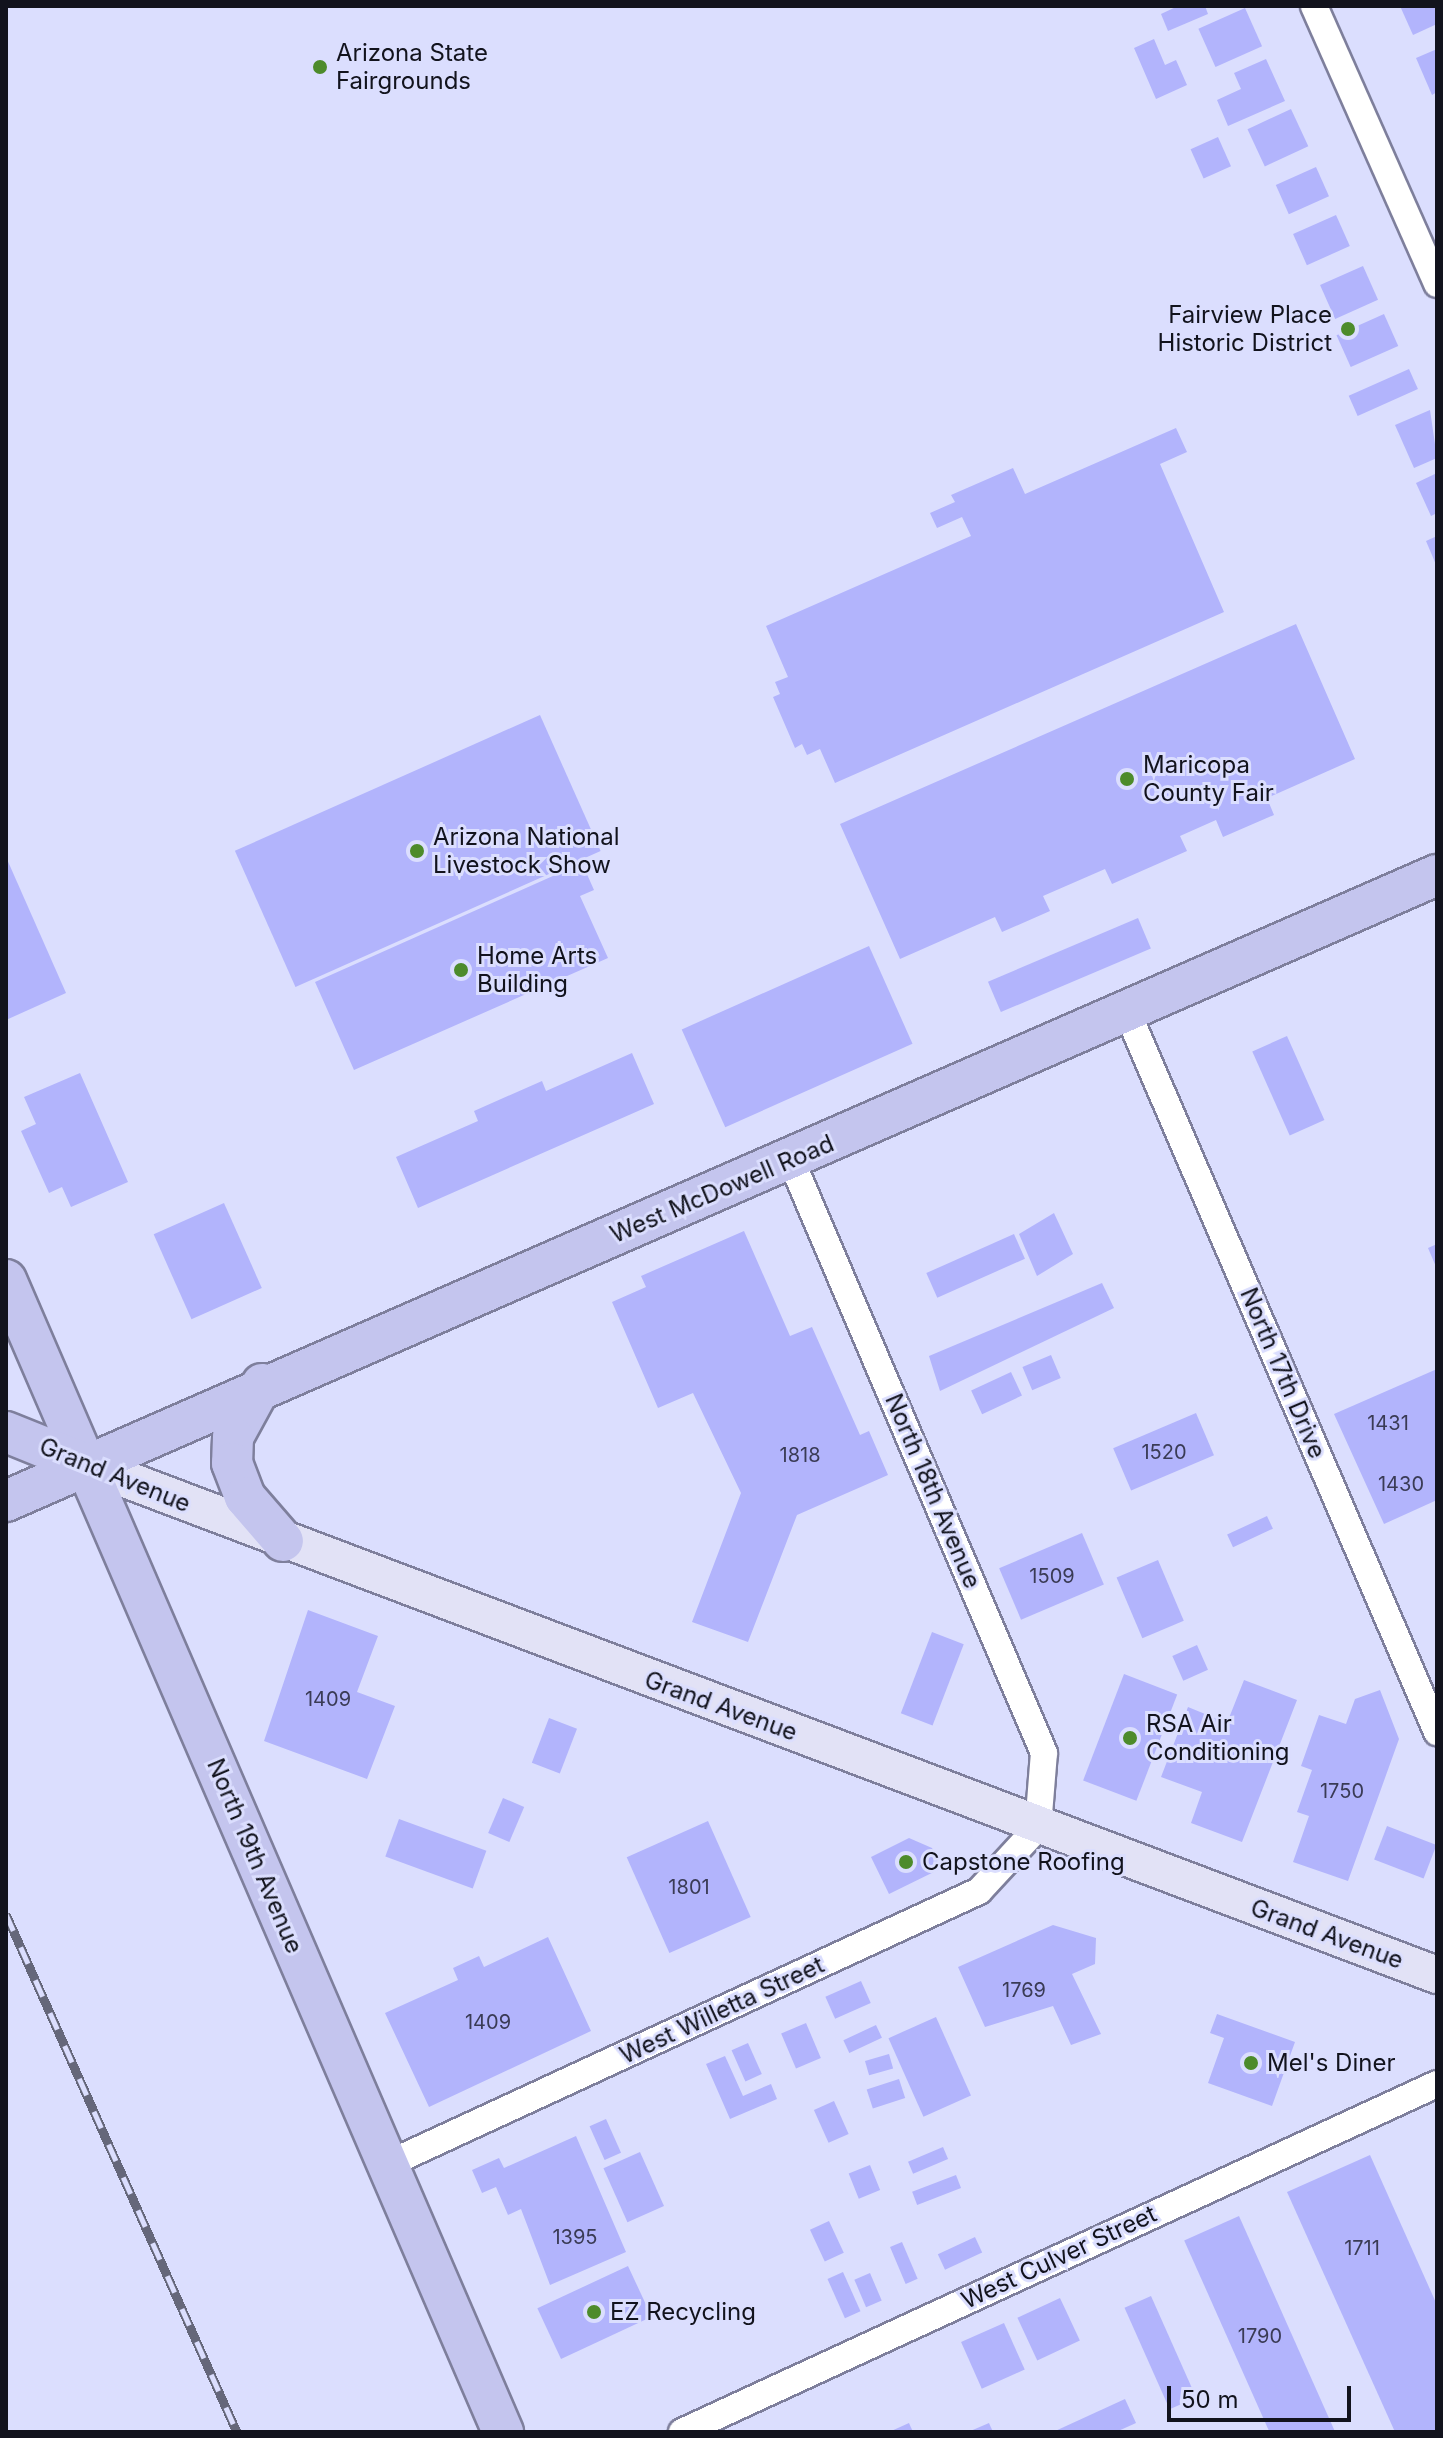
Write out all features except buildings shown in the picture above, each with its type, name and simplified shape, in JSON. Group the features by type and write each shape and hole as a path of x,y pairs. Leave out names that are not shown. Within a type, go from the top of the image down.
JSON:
{"main road":[{"name":"West McDowell Road","path":"6,1501 262,1384 791,1160 1128,1014 1437,875"},
{"name":"North 19th Avenue","path":"6,1280 503,2432"},
{"path":"262,1384 233,1437 232,1463 245,1497 283,1541"},
{"name":"Grand Avenue","path":"6,1432 283,1541 1437,1975"}],"street":[{"path":"1314,6 1437,284"},
{"name":"North 17th Drive","path":"1128,1014 1437,1732"},
{"name":"North 18th Avenue","path":"791,1160 1044,1753 1038,1827"},
{"name":"West Willetta Street","path":"386,2165 979,1891 1038,1827"},
{"name":"West Culver Street","path":"682,2432 1437,2084"}],"railway":[{"path":"6,1914 237,2432"}],"place":[{"name":"Arizona State Fairgrounds","path":"320,67"},
{"name":"Fairview Place Historic District","path":"1348,329"},
{"name":"Maricopa County Fair","path":"1127,779"},
{"name":"Arizona National Livestock Show","path":"417,851"},
{"name":"Home Arts Building","path":"461,970"},
{"name":"RSA Air Conditioning","path":"1130,1738"},
{"name":"Capstone Roofing","path":"906,1862"},
{"name":"Mel's Diner","path":"1251,2063"},
{"name":"EZ Recycling","path":"594,2312"}]}
